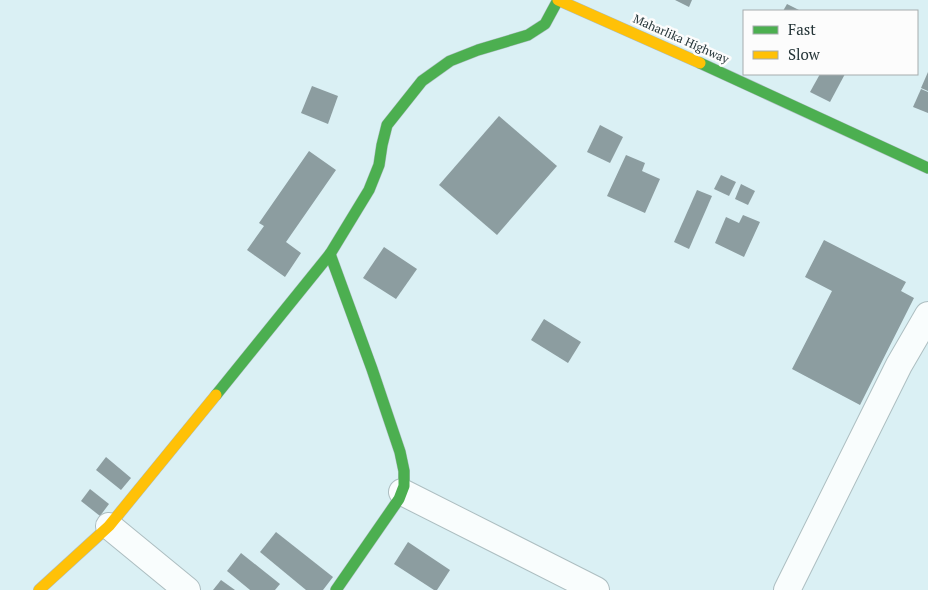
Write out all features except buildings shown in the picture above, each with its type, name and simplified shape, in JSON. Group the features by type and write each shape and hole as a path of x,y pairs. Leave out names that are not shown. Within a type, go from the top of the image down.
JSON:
{"main road":[{"name":"Maharlika Highway","path":"558,0 680,53 928,168"},
{"path":"39,590 108,526 330,254 369,190 379,165 388,125 422,81 450,61 478,50 528,35 545,24 558,0"},
{"path":"330,254 372,369 400,452 404,472 404,486 399,499 336,590"}],"street":[{"path":"787,590 899,365 928,315"},
{"path":"402,492 596,590"},
{"path":"108,526 187,590"}],"traffic: fast":[{"path":"216,395 330,254 369,190 379,165 387,125 422,81 450,61 478,50 528,35 545,24 558,0"},
{"path":"700,63 928,168"},
{"path":"330,254 372,369 400,452 404,471 404,486 399,499 336,590"}],"traffic: slow":[{"path":"558,0 700,63"},
{"path":"39,590 109,526 216,395"}]}
